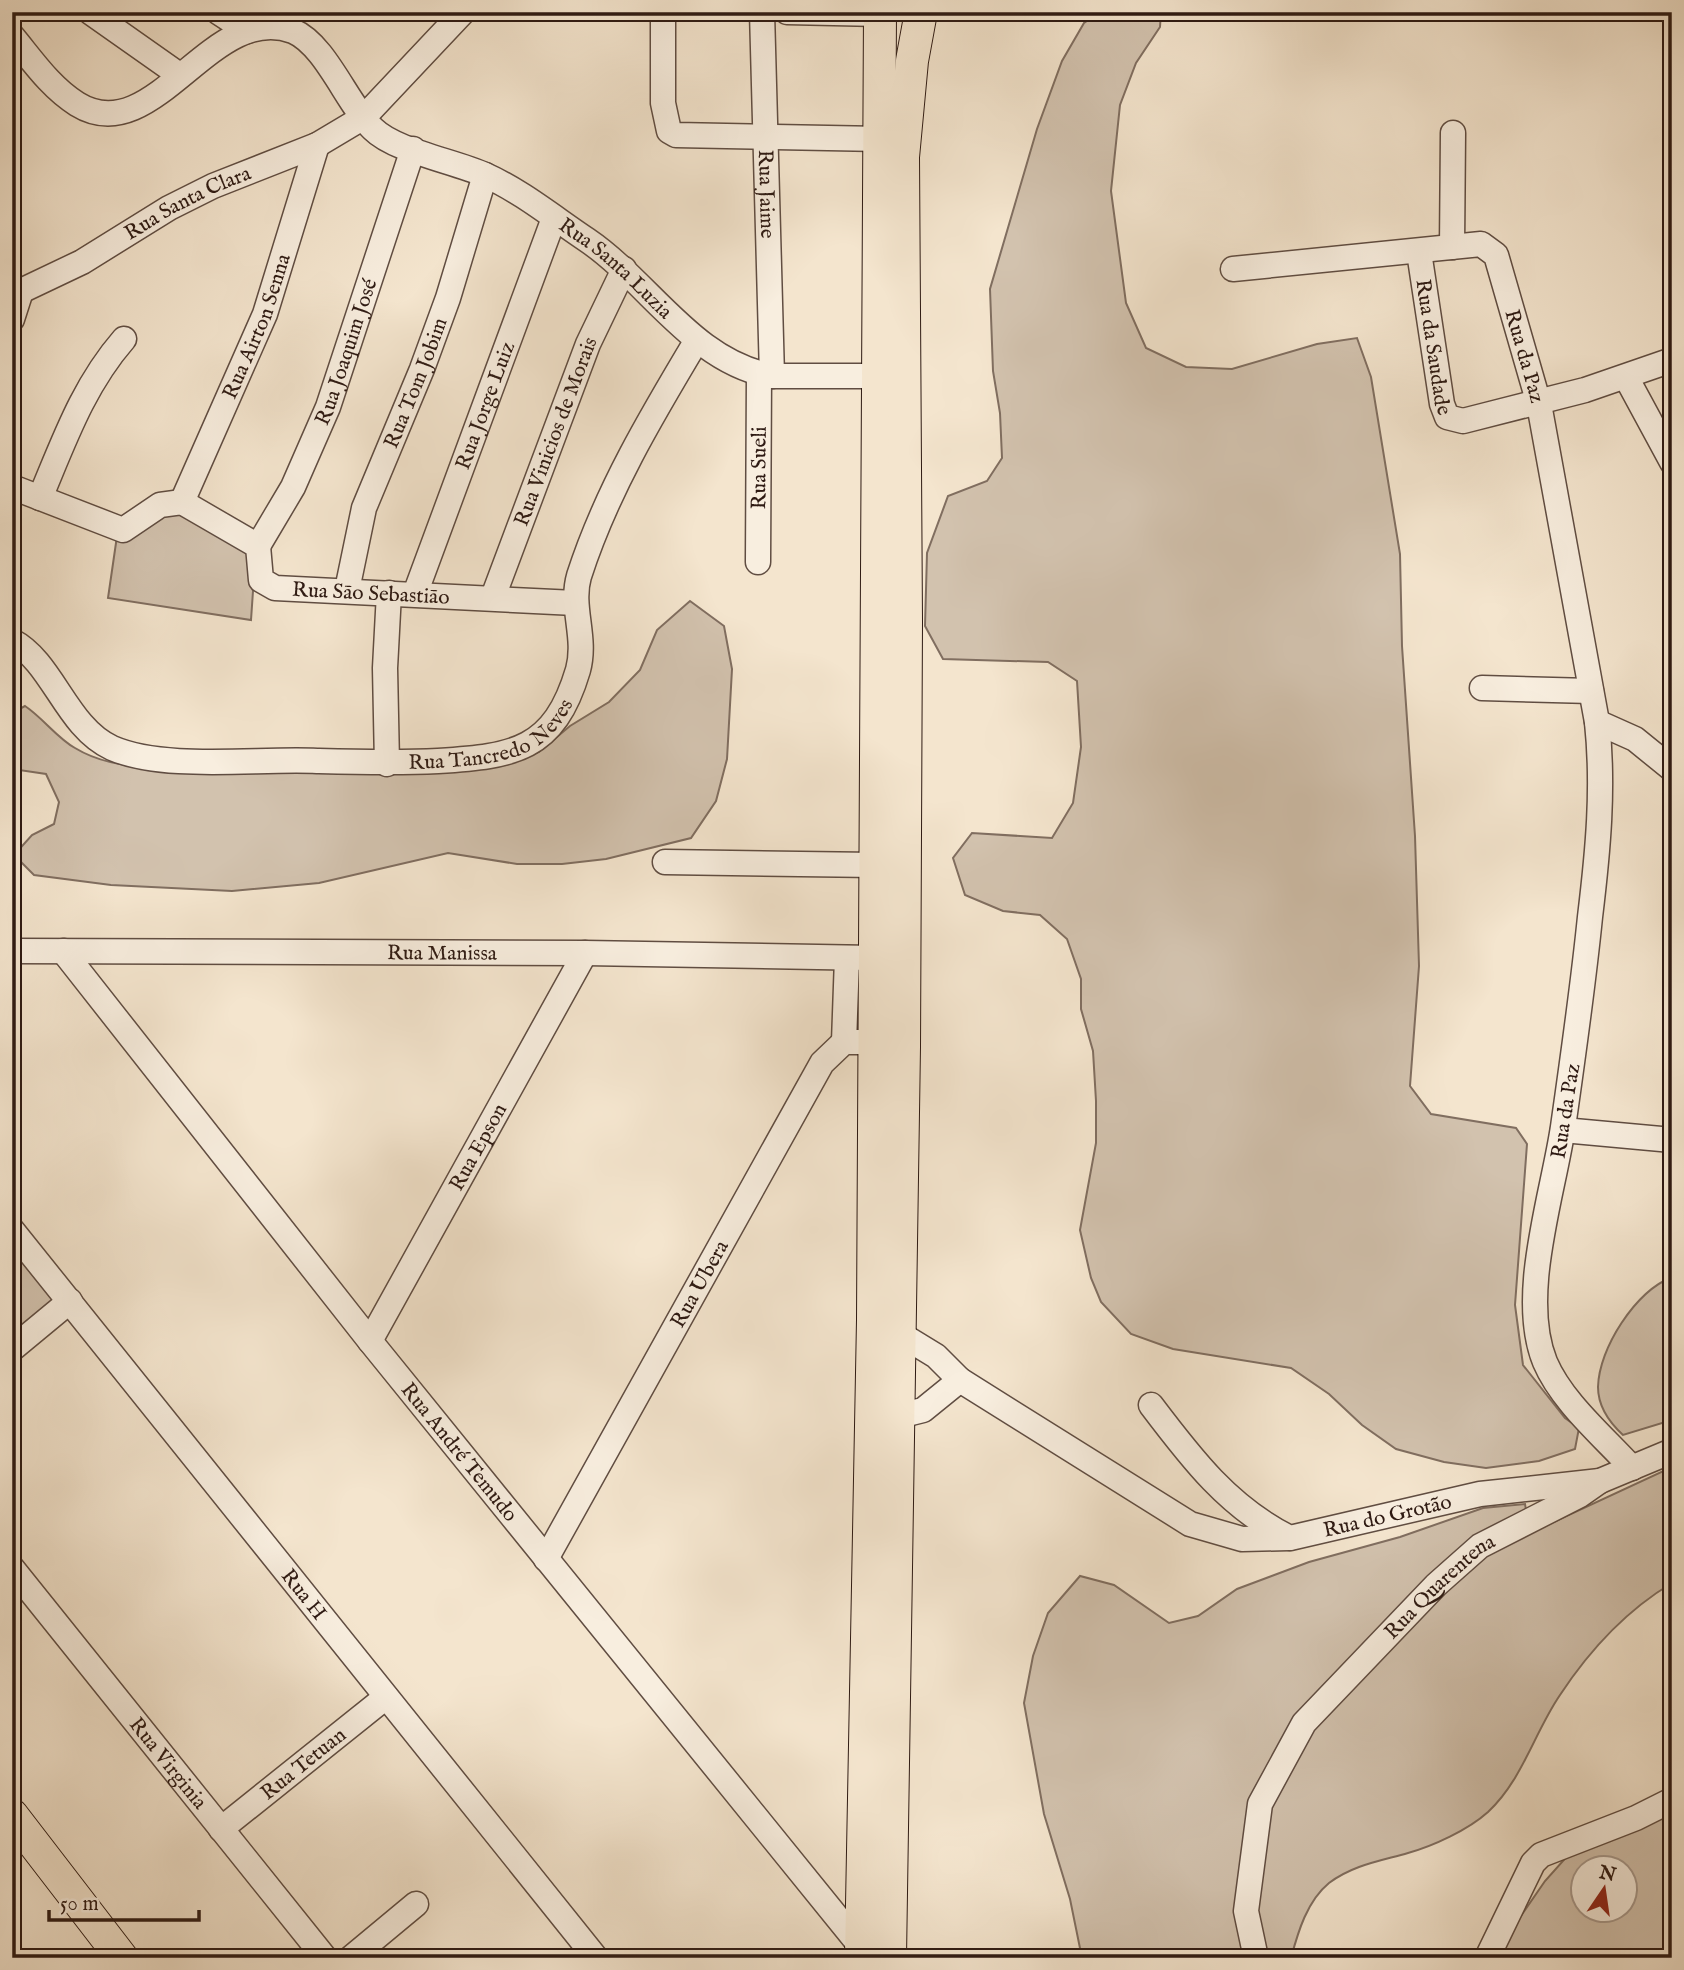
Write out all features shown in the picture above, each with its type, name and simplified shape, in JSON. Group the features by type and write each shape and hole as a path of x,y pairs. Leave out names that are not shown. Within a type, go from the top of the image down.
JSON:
{"main road":[{"path":"871,1954 899,1416 906,622 903,157 912,61 921,12"},
{"path":"871,1954 869,1689 876,1042 860,958 876,865 880,13"},
{"path":"12,1815 122,1958"}],"street":[{"path":"89,12 178,74"},
{"path":"218,12 247,31"},
{"path":"364,117 463,12"},
{"path":"663,12 663,103 668,131 677,135 881,139"},
{"name":"Rua Jaime","path":"762,12 766,375"},
{"path":"787,12 880,13"},
{"name":"Rua Santa Luzia","path":"247,31 273,28 298,33 312,46 364,117 384,136 512,188 624,269 697,341 714,353 766,375 880,376"},
{"path":"12,36 50,83 80,106 100,112 134,108 156,98 178,74 223,42 247,31"},
{"name":"Rua Santa Clara","path":"17,291 82,262 169,208 213,186 317,145 364,117"},
{"path":"1452,247 1453,133"},
{"name":"Rua Airton Senna","path":"182,502 265,314 317,145"},
{"name":"Rua Joaquim José","path":"258,546 293,487 328,407 413,149"},
{"name":"Rua Tom Jobim","path":"347,590 364,508 431,344 485,175"},
{"name":"Rua Jorge Luiz","path":"415,593 554,218"},
{"name":"Rua da Paz","path":"1233,270 1481,244 1496,255 1539,404 1597,722 1602,768 1599,830 1563,1130 1537,1276 1538,1336 1545,1362 1560,1387 1632,1468"},
{"name":"Rua da Saudade","path":"1419,252 1442,404 1447,417 1463,421 1539,404 1672,360"},
{"name":"Rua Vinicios de Morais","path":"493,597 588,344 624,269"},
{"path":"12,319 17,291"},
{"path":"40,498 85,392 99,368 124,339"},
{"name":"Rua Tancredo Neves","path":"12,641 27,652 86,730 110,747 146,757 387,764 491,757 511,753 538,737 556,720 578,668 582,629 575,603 579,576 635,445 697,341"},
{"name":"Rua Sueli","path":"758,562 766,375"},
{"path":"1626,376 1672,462"},
{"path":"12,486 115,529 124,530 160,505 182,502 258,546"},
{"name":"Rua Sāo Sebastiāo","path":"258,546 259,573 266,585 575,603"},
{"path":"387,764 385,668 389,593"},
{"path":"1482,688 1591,691"},
{"path":"1597,722 1635,739 1672,769"},
{"path":"665,862 876,865"},
{"name":"Rua Manissa","path":"12,951 585,953 860,958"},
{"name":"Rua André Temudo","path":"63,951 370,1341 871,1954"},
{"name":"Rua Epson","path":"370,1341 585,953"},
{"path":"860,958 845,1042 876,1042"},
{"name":"Rua Ubera","path":"547,1559 822,1063 845,1042"},
{"path":"1563,1130 1672,1140"},
{"name":"Rua H","path":"12,1230 596,1958"},
{"path":"12,1349 70,1301"},
{"name":"Rua do Grotão","path":"900,1334 936,1356 960,1380 1190,1524 1242,1539 1290,1538 1480,1494 1600,1481 1672,1451"},
{"path":"899,1416 923,1410 960,1380"},
{"path":"1151,1405 1225,1495 1248,1514 1290,1538"},
{"name":"Rua Quarentena","path":"1256,1958 1246,1911 1260,1804 1304,1723 1436,1585 1480,1546 1580,1495 1600,1481"},
{"name":"Rua Virginia","path":"12,1568 326,1958"},
{"name":"Rua Tetuan","path":"221,1829 386,1697"},
{"path":"1487,1958 1533,1863 1541,1855 1636,1818 1672,1800"},
{"path":"351,1958 416,1904"}],"shaded area":[{"path":"1100,12 1161,12 1160,27 1136,63 1120,105 1111,191 1126,303 1146,348 1186,367 1232,369 1317,344 1357,338 1371,377 1400,554 1402,646 1415,836 1419,966 1410,1086 1431,1114 1516,1128 1527,1144 1515,1305 1523,1365 1565,1418 1579,1428 1575,1449 1539,1461 1486,1468 1444,1462 1396,1449 1362,1425 1329,1394 1291,1368 1173,1349 1131,1334 1101,1302 1091,1278 1080,1230 1096,1143 1096,1101 1093,1051 1081,1009 1081,979 1067,939 1040,915 1003,911 965,895 953,858 972,833 1052,838 1073,803 1081,747 1077,681 1048,662 943,659 925,626 927,553 948,496 987,481 1002,458 1000,413 993,371 990,289 1037,129 1062,61 1084,23"},
{"path":"172,511 246,548 253,591 251,620 108,598 117,536"},
{"path":"690,601 724,626 732,669 727,759 716,801 691,838 606,859 562,864 517,864 448,853 319,883 232,891 111,885 34,875 14,855 32,835 54,824 59,802 46,774 12,769 12,713 25,706 68,744 84,753 110,762 138,767 470,769 509,764 539,752 570,726 609,702 640,670 657,630"},
{"path":"12,1230 70,1301 12,1349"},
{"path":"1672,1277 1672,1420 1623,1435 1609,1420 1600,1401 1598,1387 1605,1355 1612,1339 1633,1308 1658,1284"},
{"path":"1672,1467 1672,1583 1624,1619 1583,1663 1551,1710 1510,1785 1488,1812 1471,1825 1439,1842 1357,1868 1329,1883 1309,1908 1291,1958 1082,1958 1070,1899 1044,1814 1024,1703 1033,1656 1048,1613 1080,1576 1114,1585 1169,1623 1198,1616 1237,1589 1309,1562 1400,1537 1483,1508 1525,1504 1530,1533"},
{"path":"1672,1794 1672,1958 1492,1958 1545,1881 1568,1855 1568,1924 1638,1924 1638,1854 1569,1854 1578,1844"}]}
